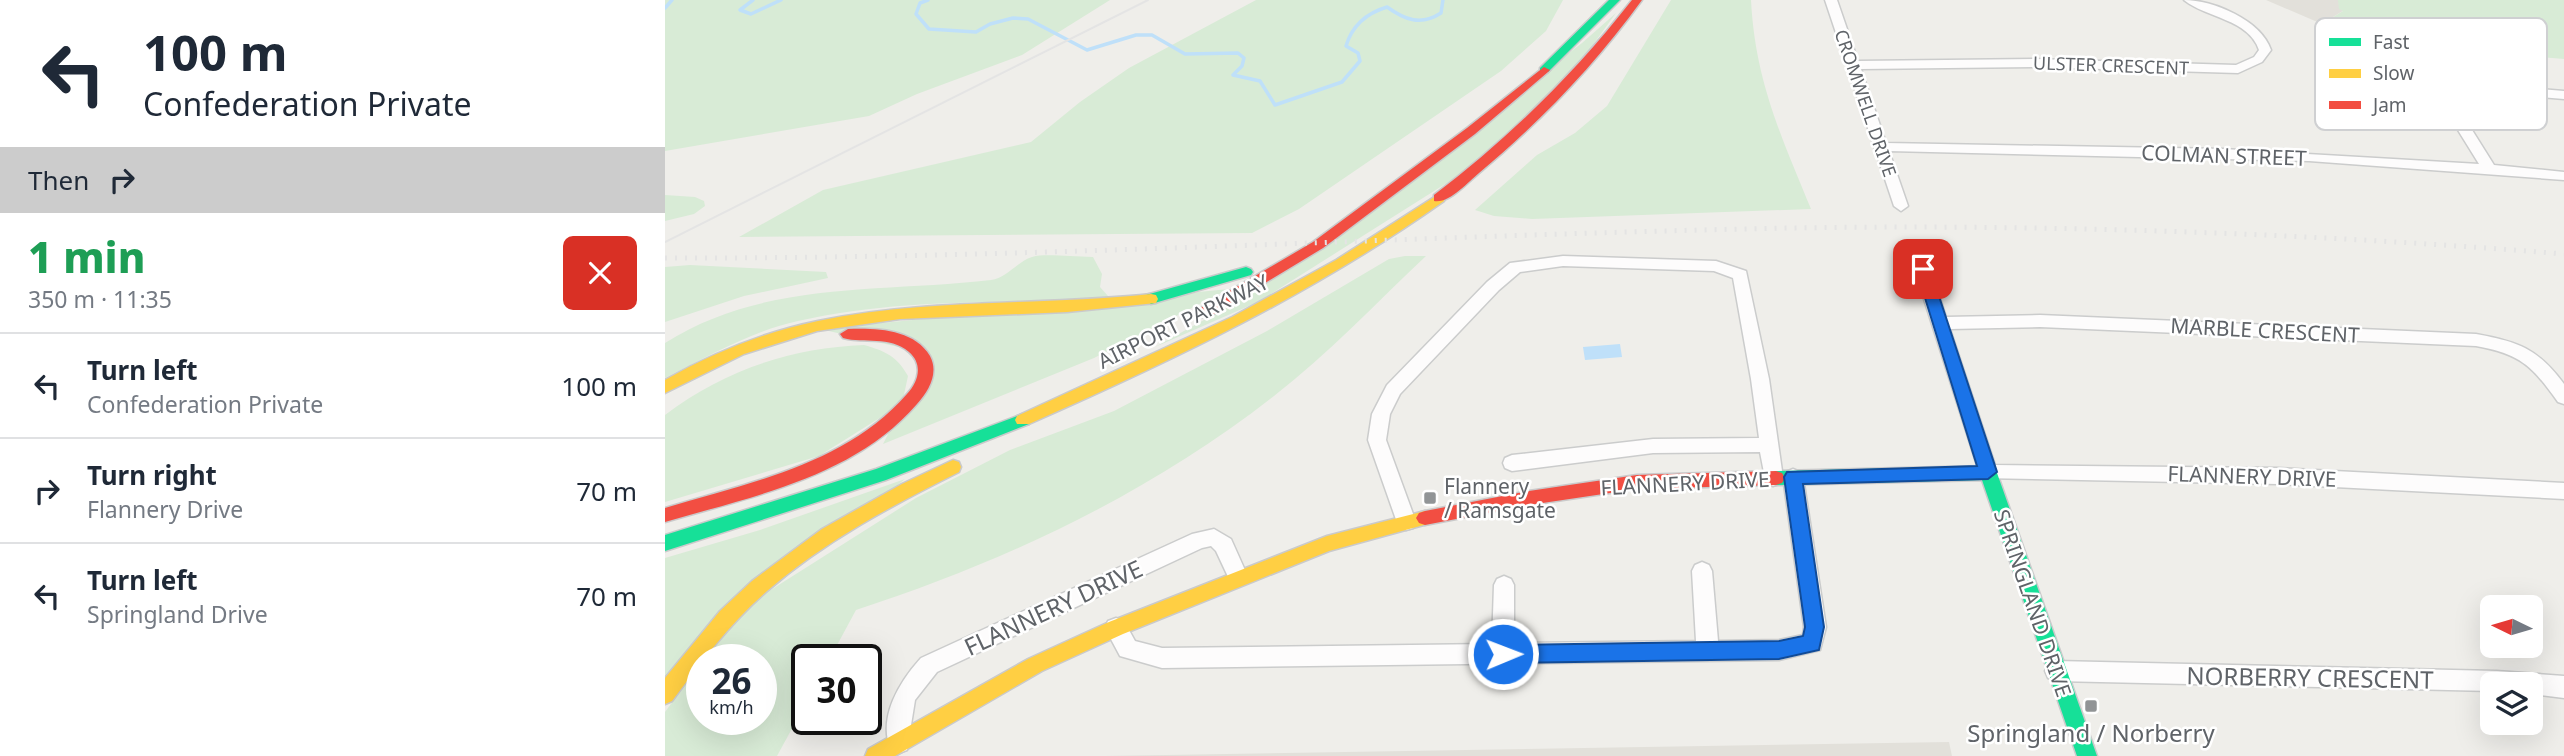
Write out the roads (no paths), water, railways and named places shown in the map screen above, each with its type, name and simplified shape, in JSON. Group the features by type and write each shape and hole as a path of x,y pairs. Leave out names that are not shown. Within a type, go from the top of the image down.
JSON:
{"main road":[{"name":"AIRPORT PARKWAY","path":"1191,319 1318,245 1472,131 1537,76 1615,0"},
{"name":"AIRPORT PARKWAY","path":"665,543 843,488 979,437 1141,366 1273,300 1397,226 1496,154 1579,75 1637,0"},
{"path":"665,387 758,341 843,321 899,315 1088,310 1173,296 1268,263 1359,214"},
{"path":"665,694 695,649 734,604 779,564 826,532 874,505 1172,359 1273,300"},
{"path":"665,402 748,359 793,343 833,335 869,334 900,340 920,353 927,370 918,398 908,411 876,437 801,470 665,514"},
{"path":"665,521 861,462"},
{"name":"FLANNERY DRIVE","path":"875,756 1035,665 1116,628 1238,577 1327,544 1406,522 1529,498 1637,482 1988,472"},
{"name":"SPRINGLAND DRIVE","path":"1988,472 2087,756"}],"street":[{"name":"CROMWELL DRIVE","path":"1831,0 1901,206"},
{"name":"ULSTER CRESCENT","path":"1852,65 2035,63 2238,69 2259,62 2266,51 2258,35 2239,22 2190,0"},
{"path":"2465,130 2489,168"},
{"name":"COLMAN STREET","path":"1883,147 2102,150 2489,168 2564,176"},
{"name":"SPRINGLAND DRIVE","path":"1916,249 1988,472"},
{"path":"1116,628 1128,649 1162,658 1779,650 1812,643 1815,627 1783,477 1767,445 1760,379 1743,285 1740,275 1734,270 1716,266 1563,261 1516,267 1493,286 1394,390 1381,414 1377,440 1406,522"},
{"name":"MARBLE CRESCENT","path":"1942,323 2068,322 2476,340 2509,345 2533,357 2564,397"},
{"name":"FLANNERY DRIVE","path":"1512,463 1653,446 1767,445"},
{"name":"FLANNERY DRIVE","path":"1988,472 2278,476 2564,491"},
{"name":"FLANNERY DRIVE","path":"899,742 900,706 908,687 929,665 1199,540 1214,537 1224,545 1238,577"},
{"path":"1702,571 1707,651"},
{"path":"1503,654 1504,585"},
{"name":"NORBERRY CRESCENT","path":"2056,671 2288,674 2497,681 2564,687"}],"water":[{"path":"1620,344 1622,357 1585,360 1583,347"}],"waterway":[{"path":"665,8 672,0"},
{"path":"753,0 740,10 751,14 781,0"},
{"path":"928,0 920,3 916,14 929,29 976,32 990,24 1013,18 1028,19 1087,50 1136,35 1152,35 1185,54 1238,53 1244,58 1242,66 1233,75 1260,81 1275,105 1342,82 1360,61 1358,53 1346,46 1349,39 1356,26 1373,13 1387,7 1413,20 1427,19 1441,13 1443,0"}],"tram line":[{"path":"665,242 1148,0"}],"railway":[{"path":"665,258 946,255 1650,231 1888,227 2275,235 2564,254"}],"place":[{"name":"Flannery / Ramsgate","path":"1430,498"},
{"name":"Springland / Norberry","path":"2091,706"}]}
